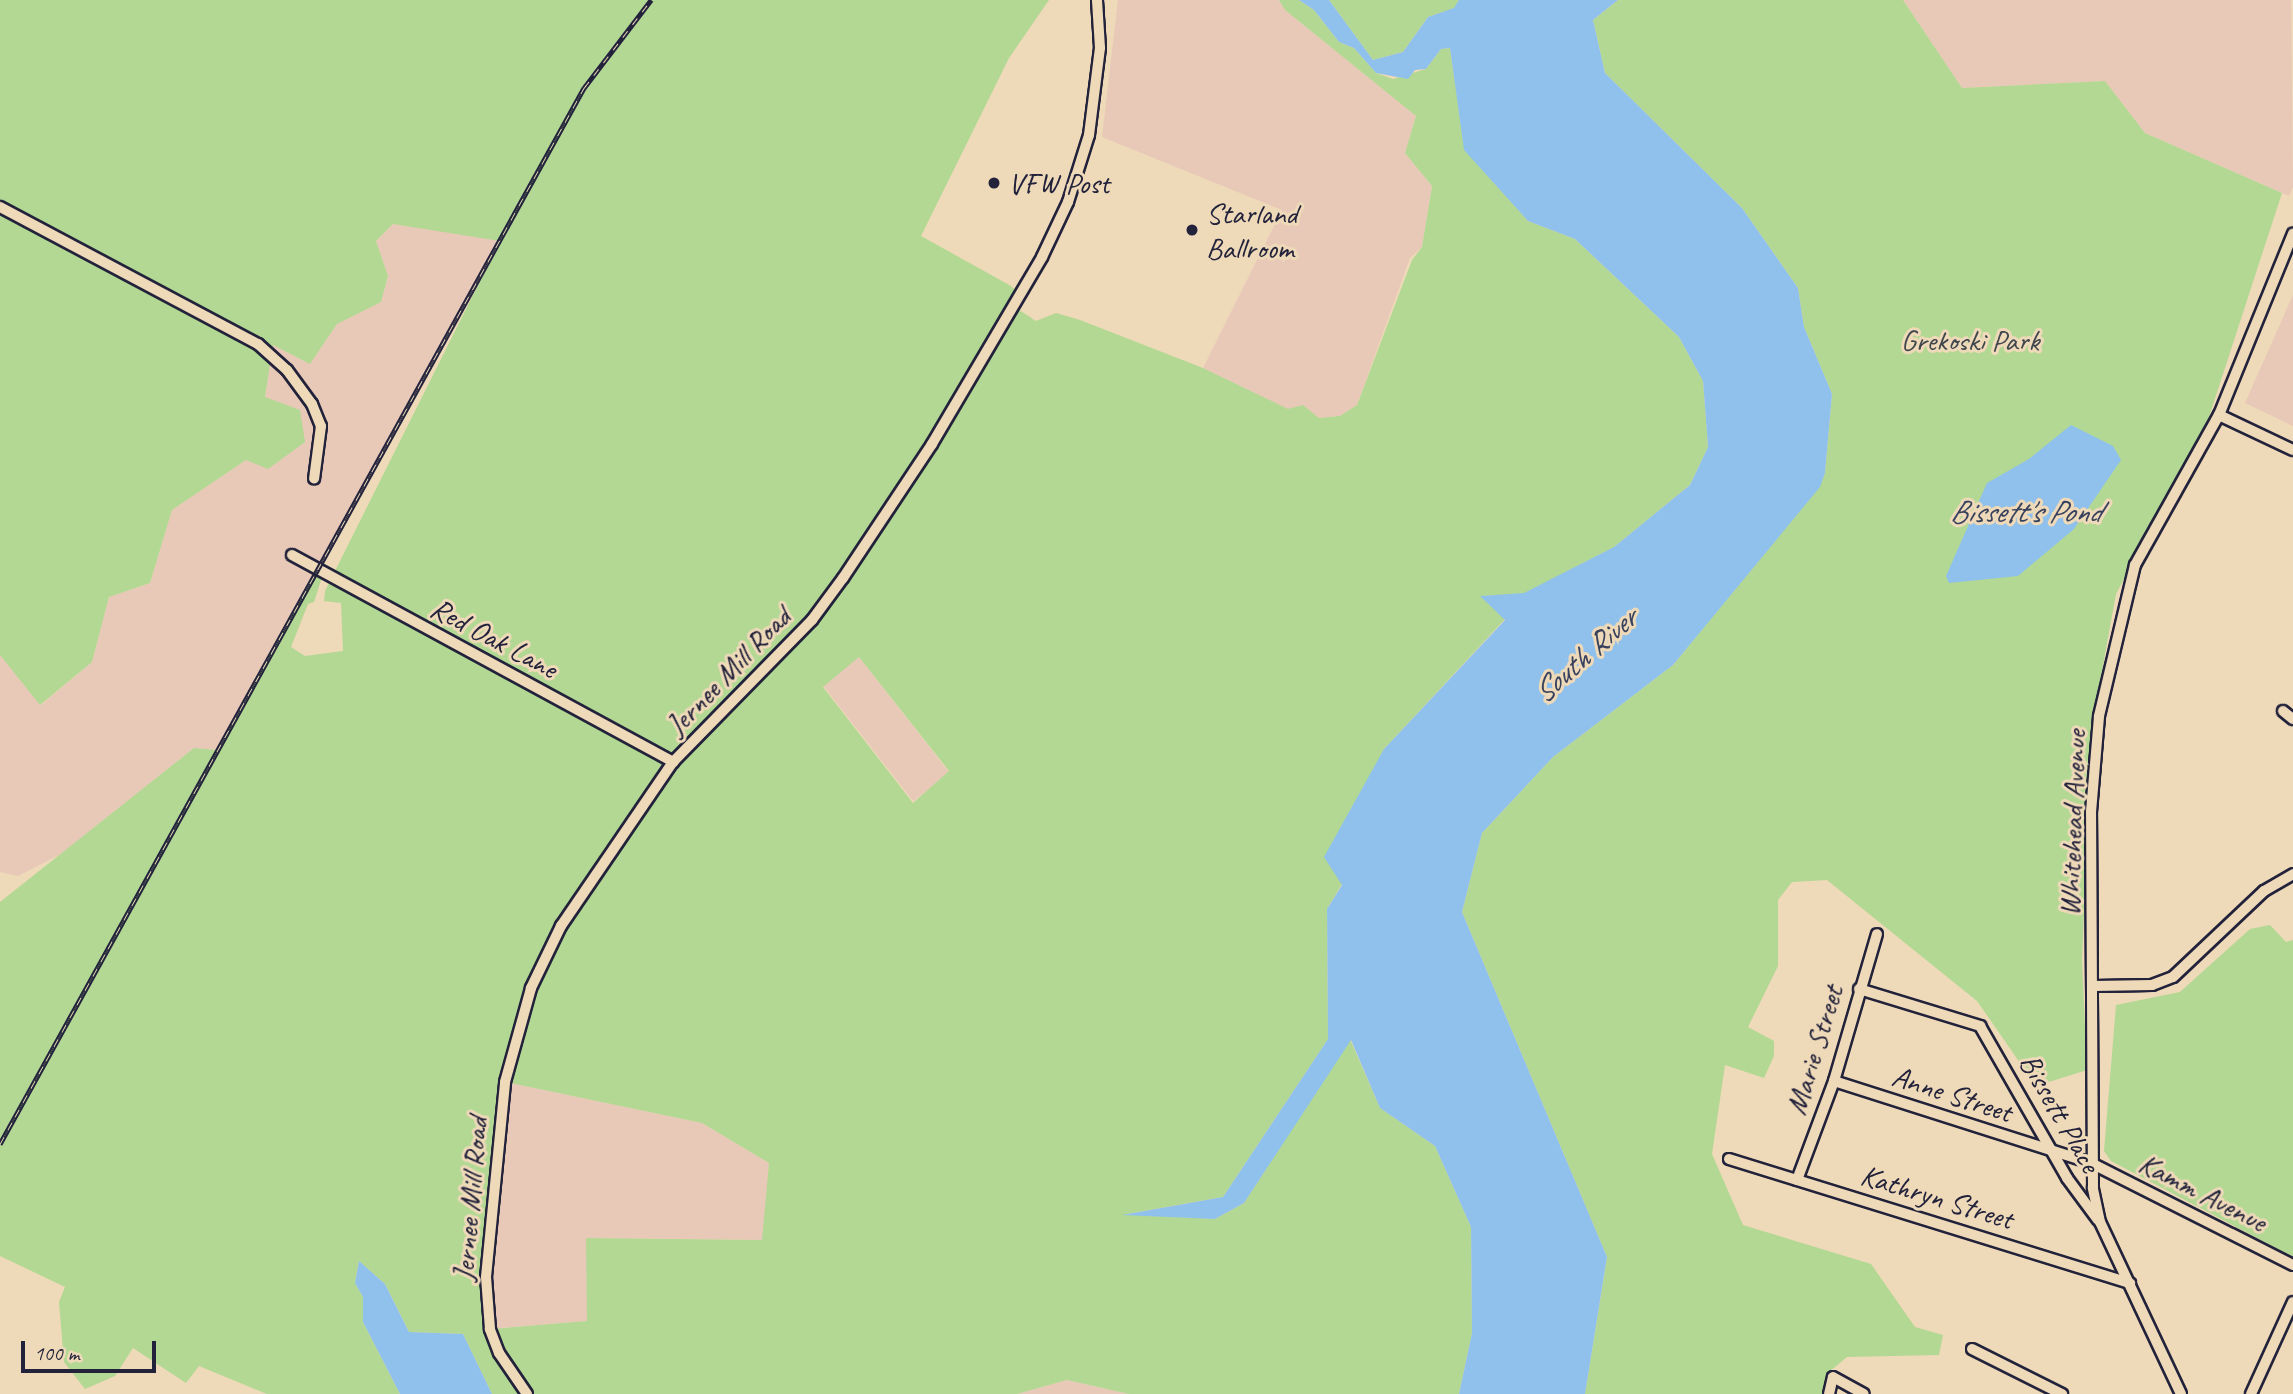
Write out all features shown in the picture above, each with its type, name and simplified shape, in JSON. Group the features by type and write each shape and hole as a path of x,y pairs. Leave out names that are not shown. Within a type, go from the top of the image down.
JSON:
{"street":[{"name":"Jernee Mill Road","path":"527,1394 499,1353 486,1307 505,1082 513,1045 531,988 561,926 673,762 828,600 932,444 1042,257 1068,202 1089,135 1100,48 1097,0"},
{"path":"0,207 258,344 287,370 316,415 320,446 314,479"},
{"name":"Whitehead Avenue","path":"2181,1394 2100,1222 2091,1163 2094,986 2091,812 2099,716 2135,565 2219,415 2293,234"},
{"path":"2219,415 2293,450"},
{"name":"Red Oak Lane","path":"292,555 673,762"},
{"path":"2283,711 2293,719"},
{"path":"2094,986 2152,985 2173,977 2264,891 2293,874"},
{"name":"Marie Street","path":"1797,1180 1834,1082 1877,934"},
{"name":"Bissett Place","path":"1859,989 1980,1027 2054,1153 2100,1222"},
{"name":"Anne Street","path":"1834,1082 2091,1163"},
{"name":"Kathryn Street","path":"1729,1159 2130,1283"},
{"name":"Kamm Avenue","path":"2091,1163 2293,1265"},
{"path":"2251,1394 2293,1302"},
{"path":"1972,1349 2062,1394"},
{"path":"1829,1394 1833,1377 1864,1394"}],"shaded area":[{"path":"1118,0 1279,0 1285,10 1416,116 1405,153 1432,186 1422,247 1410,258 1357,405 1340,416 1319,418 1303,405 1288,410 1203,368 1282,210 1102,137"},
{"path":"1903,0 2291,0 2293,187 2289,196 2145,133 2105,81 1962,88"},
{"path":"393,224 500,240 218,750 194,748 61,854 18,876 0,872 0,655 41,705 92,662 109,597 150,583 172,510 246,460 265,398 272,344 310,364 337,324 381,302 388,276 376,241"},
{"path":"2293,295 2293,426 2245,403"},
{"path":"859,657 950,773 913,801 823,685"},
{"path":"505,1082 702,1123 769,1163 763,1240 587,1238 587,1321 490,1329 486,1307"},
{"path":"1067,1380 1129,1394 1017,1394"}],"green space":[{"path":"0,0 1049,0 1009,58 921,236 1011,286 1020,294 1013,306 1036,321 1056,313 1080,320 1203,368 1288,409 1303,405 1319,418 1340,416 1357,405 1412,260 1422,247 1432,186 1405,153 1416,116 1285,10 1279,0 1299,0 1314,10 1339,42 1354,48 1376,73 1393,79 1426,69 1441,49 1450,48 1465,150 1528,221 1575,239 1679,337 1703,381 1708,447 1690,485 1614,547 1524,594 1481,596 1505,619 1384,749 1342,884 1327,909 1328,1039 1223,1197 1127,1214 1215,1219 1244,1203 1350,1039 1380,1108 1435,1146 1471,1227 1472,1333 1459,1394 1129,1394 1067,1380 1017,1394 492,1394 463,1334 409,1332 385,1284 359,1261 355,1283 363,1297 363,1322 400,1394 267,1394 199,1366 186,1383 133,1348 115,1376 85,1389 64,1362 59,1302 65,1287 0,1256 0,902 194,748 218,750 317,570 323,574 314,602 308,604 291,647 305,656 343,651 341,603 324,601 325,591 500,241 393,224 376,241 388,276 381,302 337,324 310,364 273,345 265,397 300,410 305,442 268,469 246,460 172,510 150,583 109,597 92,662 40,705 0,655","holes":["859,657 949,771 913,803 823,687","505,1082 702,1123 769,1163 762,1240 586,1238 587,1321 491,1329 492,1220"]},
{"path":"1329,0 1459,0 1455,8 1428,17 1403,52 1373,60"},
{"name":"Grekoski Park","path":"1618,0 1903,0 1962,88 2105,81 2145,133 2282,193 2209,417 2116,594 2092,725 2082,960 2087,1070 2036,1086 1977,1001 1827,880 1792,882 1778,900 1778,966 1748,1027 1774,1041 1774,1056 1764,1078 1725,1065 1712,1154 1743,1225 1871,1264 1915,1327 1943,1335 1939,1355 1847,1357 1829,1372 1837,1394 1585,1394 1607,1257 1462,912 1482,833 1553,757 1673,665 1819,487 1825,473 1832,394 1804,327 1798,288 1742,208 1605,73 1593,20"},
{"path":"2270,925 2286,942 2293,940 2293,1257 2111,1161 2104,1151 2116,1005 2180,992 2250,929"}],"water":[{"name":"South River","path":"1299,0 1329,0 1373,60 1403,52 1428,17 1454,8 1459,0 1618,0 1593,20 1605,73 1742,208 1798,288 1804,327 1832,394 1825,473 1820,487 1673,665 1553,757 1482,833 1462,912 1607,1257 1585,1394 1459,1394 1472,1333 1471,1227 1435,1146 1380,1108 1351,1040 1244,1203 1215,1219 1122,1215 1223,1197 1328,1039 1327,909 1342,885 1324,857 1384,749 1505,620 1480,596 1524,593 1614,547 1690,485 1708,447 1703,381 1679,337 1575,239 1528,221 1464,150 1450,48 1441,49 1426,69 1415,70 1408,79 1376,73 1354,48 1339,42 1314,10"},
{"name":"Bissett's Pond","path":"2071,425 2113,446 2121,460 2074,529 2018,576 1949,583 1946,576 1987,483 2029,459"},
{"path":"359,1261 385,1284 409,1332 463,1334 492,1394 400,1394 363,1322 363,1297 355,1283"}],"railway":[{"path":"0,1144 584,88 651,0"}],"place":[{"name":"VFW Post","path":"994,183"},
{"name":"Starland Ballroom","path":"1192,230"}]}
